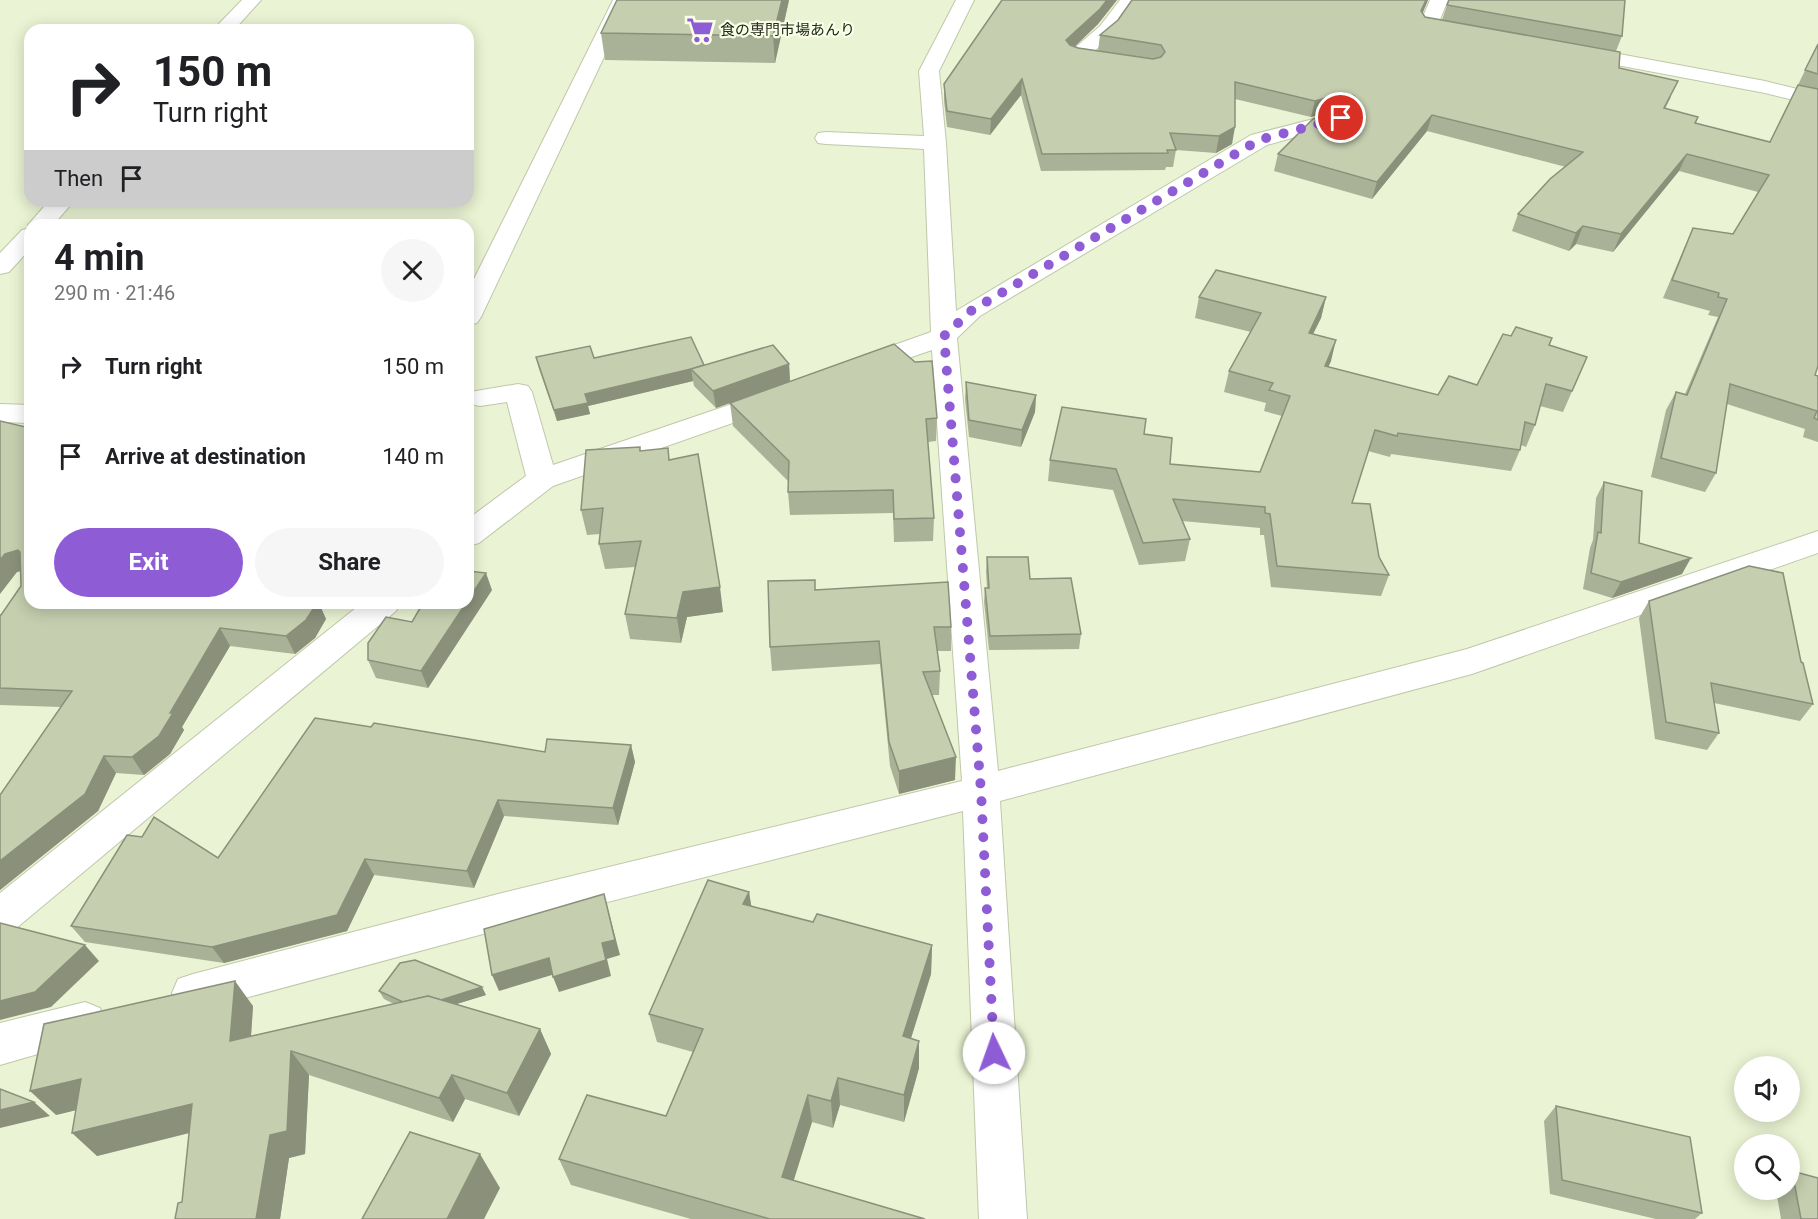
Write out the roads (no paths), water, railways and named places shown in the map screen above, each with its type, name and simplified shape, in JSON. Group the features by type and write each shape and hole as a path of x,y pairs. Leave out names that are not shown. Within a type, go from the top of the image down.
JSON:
{"street":[{"path":"230,24 252,0"},
{"path":"474,304 622,0"},
{"path":"965,0 929,71 935,143 944,336 981,791 1003,1219"},
{"path":"1129,0 1107,30 1077,56 1130,63"},
{"path":"1439,0 1428,27 1487,37"},
{"path":"1558,49 1754,85 1818,100"},
{"path":"843,374 944,336 971,311 1259,140 1341,118"},
{"path":"826,138 935,143"},
{"path":"46,219 56,207"},
{"path":"0,267 24,241"},
{"path":"474,530 542,479 798,390"},
{"path":"480,398 518,392 542,479"},
{"path":"0,413 24,414"},
{"path":"162,1001 509,909 981,791 1472,661 1818,542"},
{"path":"0,917 377,609"},
{"path":"0,1044 116,1014"}],"place":[{"name":"食の専門市場あんり","path":"700,30"}]}
